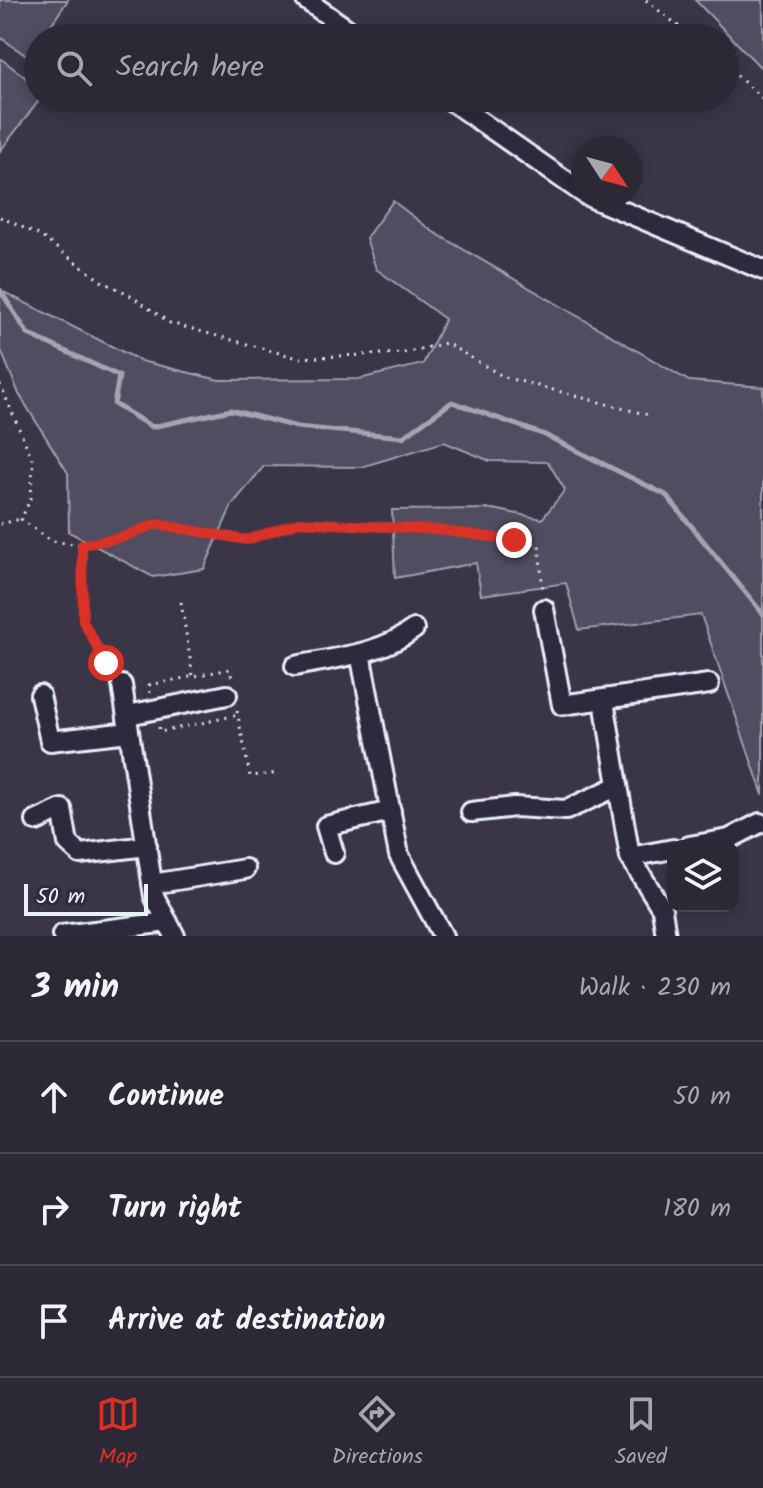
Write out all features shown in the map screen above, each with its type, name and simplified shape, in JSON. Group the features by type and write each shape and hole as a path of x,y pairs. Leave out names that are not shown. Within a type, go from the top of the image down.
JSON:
{"street":[{"path":"306,0 340,24"},
{"path":"467,112 571,184"},
{"path":"618,208 763,270"},
{"path":"544,609 562,705 709,684"},
{"path":"295,666 360,653 401,639 414,629"},
{"path":"360,653 399,855 443,936"},
{"path":"62,935 172,929 154,896 122,685"},
{"path":"40,695 50,741 129,724 153,710 227,695"},
{"path":"604,701 630,857 662,909 666,936"},
{"path":"471,812 515,807 566,810 618,786"},
{"path":"36,821 62,809 68,843 80,854 147,846"},
{"path":"334,853 326,826 391,811"},
{"path":"723,840 760,823"},
{"path":"630,857 667,850"},
{"path":"152,884 245,869"}],"path":[{"path":"646,0 676,24"},
{"path":"739,78 763,99"},
{"path":"0,217 39,235 104,283 127,293 170,323 298,358 403,353 446,343 504,377 652,416"},
{"path":"0,384 33,461 31,498 21,519"},
{"path":"0,524 21,519 51,541 82,545 123,537 156,524 247,540 299,522 437,530 539,544 544,609"},
{"path":"82,545 83,621 106,663 106,688 122,685"},
{"path":"181,602 193,677"},
{"path":"153,710 160,732 238,715"}],"shaded area":[{"path":"0,0 68,0 52,24 24,24 24,54 0,37"},
{"path":"695,0 763,0 763,70 739,45 739,24 718,24"},
{"path":"0,58 24,76 24,112 30,112 0,151"},
{"path":"393,201 432,231 689,381 763,387 763,795 701,615 579,630 566,583 481,595 476,563 395,578 392,510 493,509 542,519 565,490 548,462 490,461 444,442 361,467 264,466 232,505 204,569 153,577 69,532 68,473 19,394 0,348 0,290 141,361 219,380 359,379 423,364 445,319 376,269 366,238"}],"waterway":[{"path":"0,290 28,334 119,376 114,404 152,427 231,410 297,427 403,437 452,402 545,435 666,495 763,614"}],"route":[{"path":"106,663 83,621 82,545 123,537 156,524 247,540 299,522 437,530 514,540"}]}
